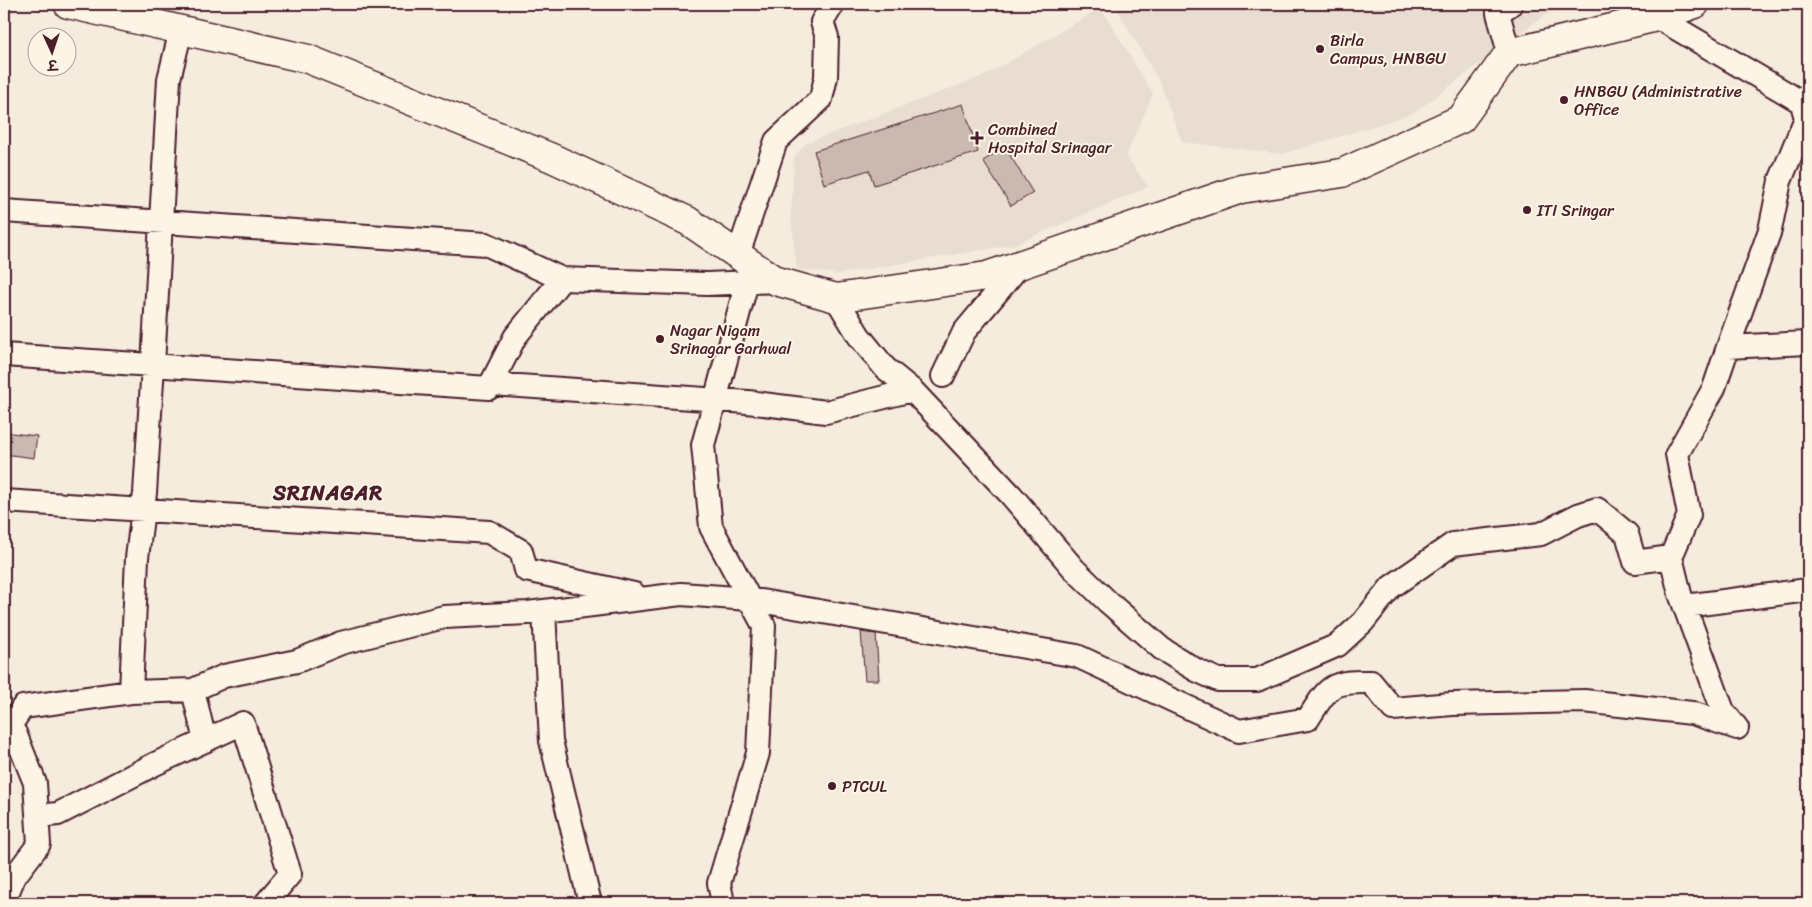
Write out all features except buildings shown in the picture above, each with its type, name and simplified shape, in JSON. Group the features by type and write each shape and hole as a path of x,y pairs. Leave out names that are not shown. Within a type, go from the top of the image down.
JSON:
{"highway":[{"path":"68,4 308,60 579,171 688,221 776,281 836,298 987,276 1241,189 1342,173 1461,119 1509,52 1657,17 1695,4"}],"street":[{"path":"738,255 776,141 822,100 826,69 827,37 822,22 833,4"},
{"path":"1509,52 1498,13 1511,4"},
{"path":"4,901 14,877 39,844 35,783 15,733 6,725 23,707 131,692 193,690 224,676 297,661 341,643 444,617 544,611 681,594 749,599 1077,656 1239,731 1308,719 1326,692 1344,681 1370,682 1393,709 1452,704 1584,701 1692,713 1737,728 1723,711 1685,606 1671,557 1689,515 1677,454 1714,388 1770,230 1780,181 1806,118 1805,105 1657,17"},
{"path":"131,692 138,558 154,366 169,79 181,30"},
{"path":"4,211 486,244 562,279 707,284 776,281"},
{"path":"943,376 964,332 1020,264"},
{"path":"4,355 489,388 515,337 562,279"},
{"path":"723,903 719,883 758,753 764,626 710,527 703,445 748,282"},
{"path":"836,298 859,336 885,368 912,390 1011,495 1074,568 1108,602 1173,657 1218,680 1258,680 1338,645 1363,622 1391,587 1453,544 1540,534 1578,515 1597,509 1627,534 1635,562 1671,557"},
{"path":"1728,347 1808,343"},
{"path":"491,384 716,399 826,412 912,390"},
{"path":"4,501 490,532 521,551 526,570 649,598"},
{"path":"1685,606 1808,590"},
{"path":"544,611 551,741 590,903"},
{"path":"193,690 205,741"},
{"path":"38,816 58,814 242,723 290,874 266,903"}],"shaded area":[{"name":"Birla Campus, HNBGU","path":"1114,4 1572,4 1545,15 1412,114 1283,154 1182,142 1160,83"},
{"name":"Combined Hospital Srinagar","path":"1101,8 1153,94 1126,156 1148,187 1013,245 837,274 797,269 791,217 794,157 806,143 986,75"}],"place":[{"name":"Birla Campus, HNBGU","path":"1320,49"},
{"name":"HNBGU (Administrative Office","path":"1564,100"},
{"name":"Combined Hospital Srinagar","path":"977,138"},
{"name":"ITI Sringar","path":"1527,210"},
{"name":"Nagar Nigam Srinagar Garhwal","path":"660,339"},
{"name":"PTCUL","path":"832,786"}],"district":[{"name":"SRINAGAR","path":"328,493"}]}
